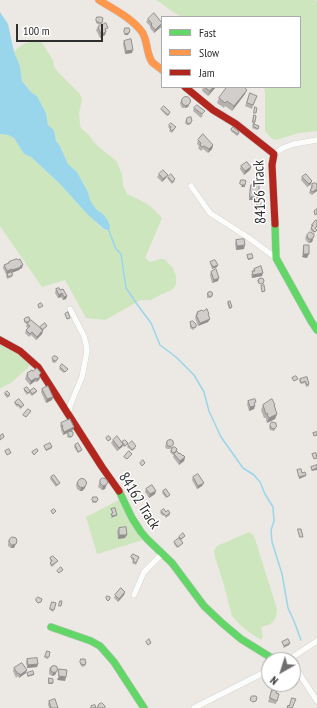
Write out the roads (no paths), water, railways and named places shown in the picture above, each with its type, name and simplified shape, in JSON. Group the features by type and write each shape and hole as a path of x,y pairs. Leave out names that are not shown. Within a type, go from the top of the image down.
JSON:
{"street":[{"path":"99,0 137,26 143,34 152,62 161,69"},
{"name":"84156 Track","path":"186,88 213,110 236,124 274,154 272,165 276,258 317,330"},
{"path":"274,154 283,148 294,144 317,140"},
{"path":"191,186 210,213 249,238 276,258"},
{"path":"68,413 82,377 87,351 86,344 70,309"},
{"name":"84162 Track","path":"0,340 20,351 38,368 102,467 118,489 132,518 141,532 179,572 192,592 204,606 242,639 262,652"},
{"path":"134,595 144,572 162,554"},
{"path":"52,628 91,641 100,646 114,662 144,708"},
{"path":"301,653 317,642"},
{"path":"194,708 261,674"},
{"path":"301,677 317,701"}],"water":[{"path":"0,12 8,24 14,52 20,66 22,81 32,93 37,96 46,113 48,125 54,130 56,141 60,146 68,164 77,172 88,192 90,200 96,209 104,215 108,221 110,226 109,231 104,229 88,215 59,183 31,157 24,154 14,138 8,135 0,134"}],"waterway":[{"path":"109,231 116,249 121,254 126,288 151,323 160,345 176,357 194,375 204,392 209,411 221,437 243,468 254,475 260,482 273,507 274,521 271,530 272,542 282,574 288,608 301,640"}]}
